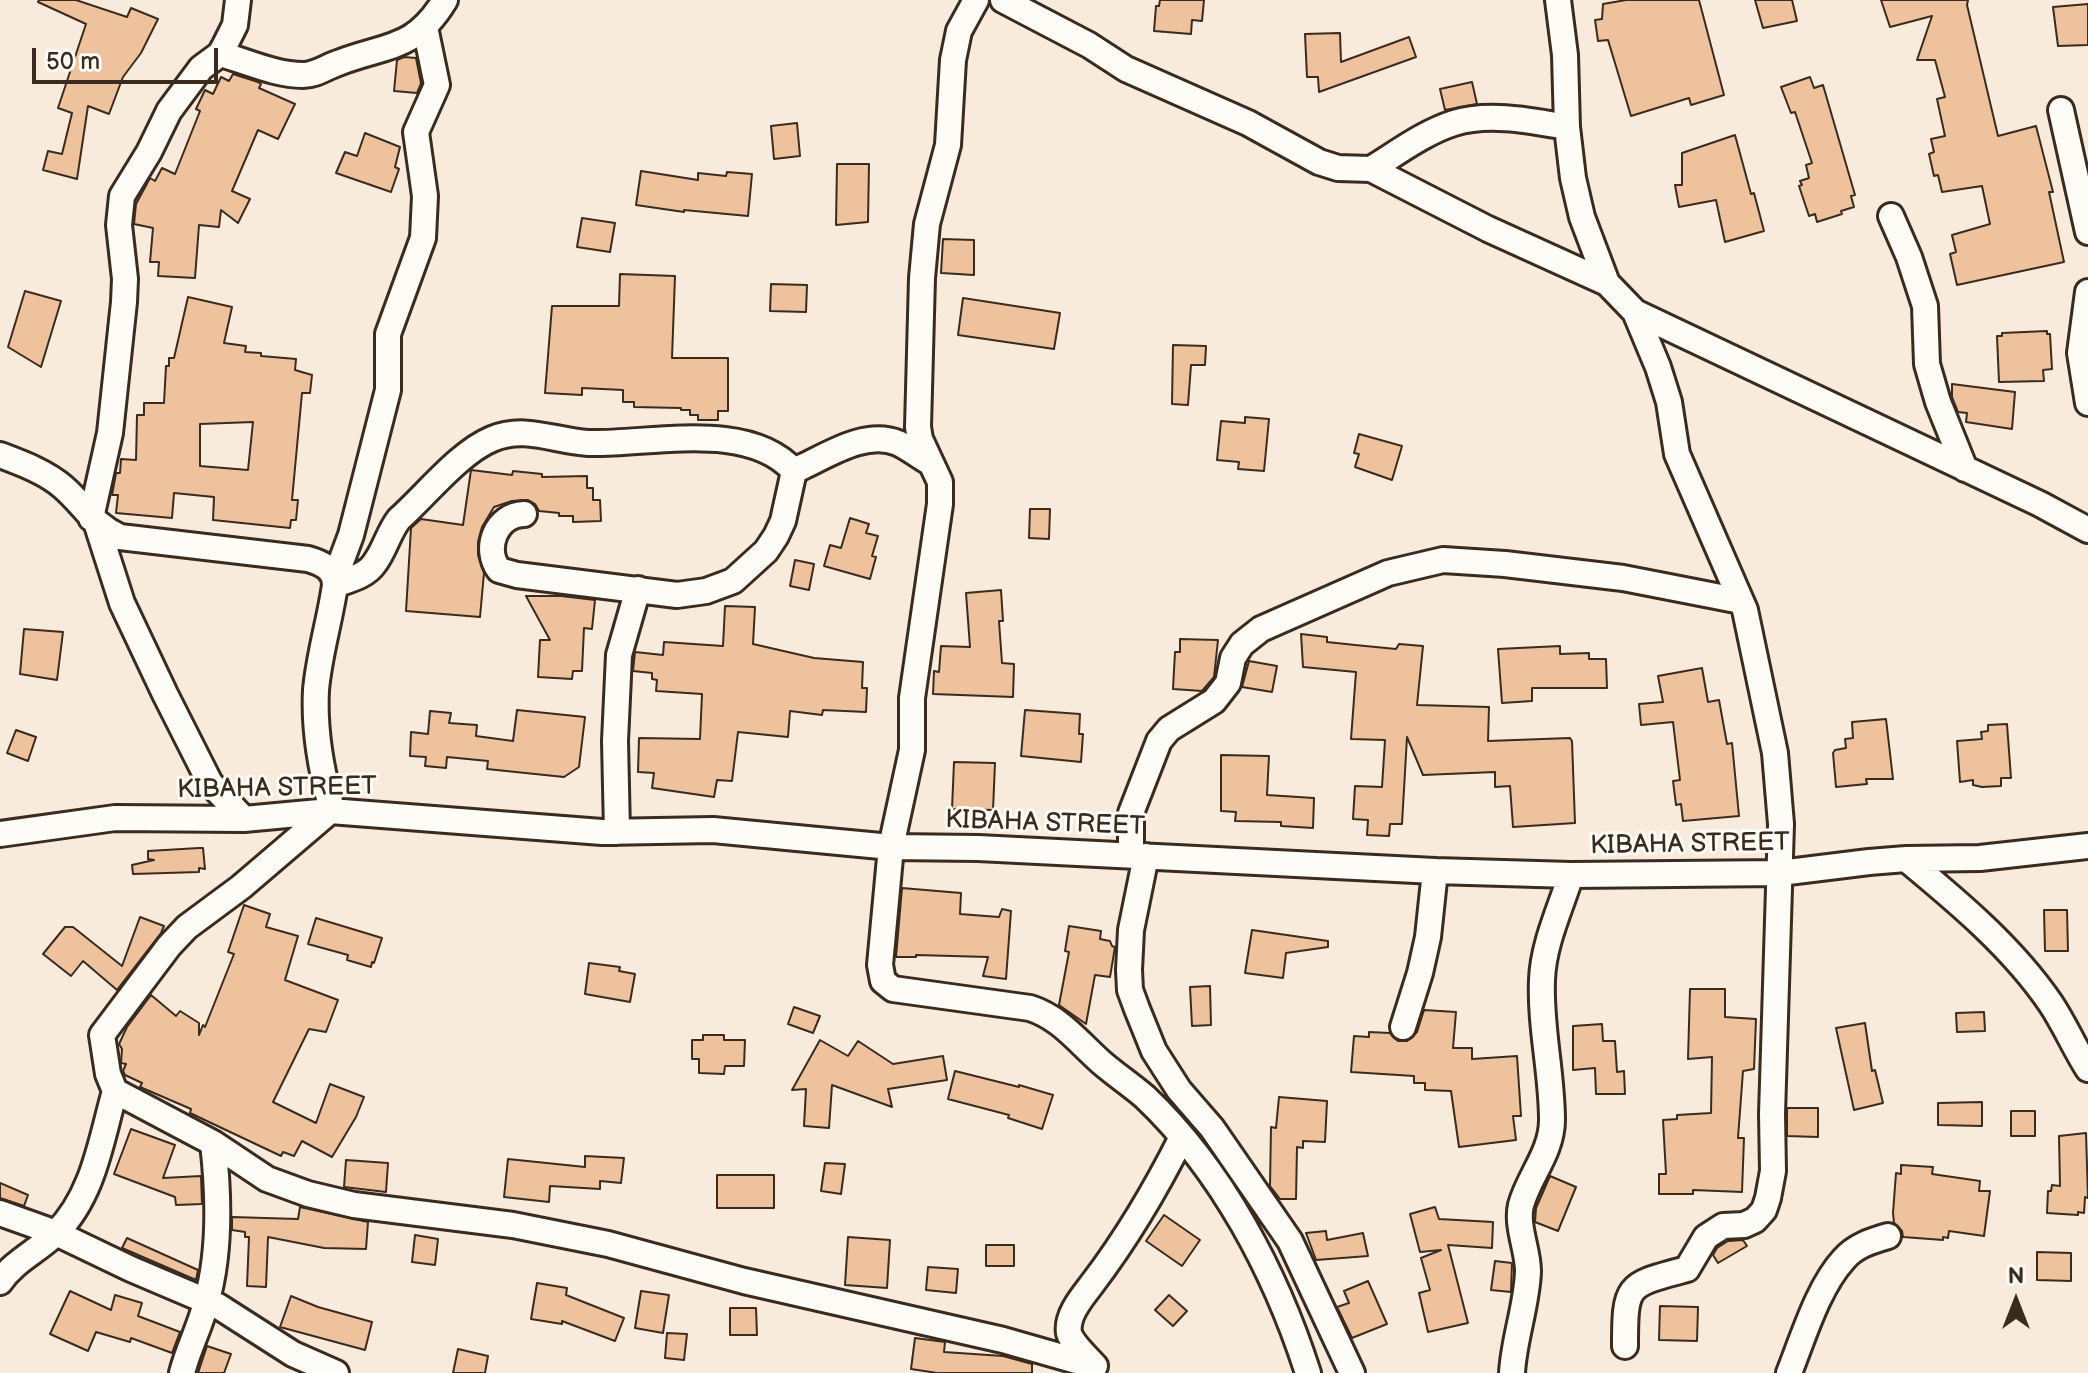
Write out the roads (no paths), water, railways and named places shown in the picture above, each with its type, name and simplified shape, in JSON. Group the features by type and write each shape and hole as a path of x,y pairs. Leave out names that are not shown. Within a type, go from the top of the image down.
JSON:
{"street":[{"path":"238,0 235,25 220,54 201,68 169,111 122,196 119,225 125,279 124,302 110,433 94,521 122,603 165,694 210,783 244,819"},
{"path":"220,54 285,73 312,74 340,62 399,45 425,27 445,0"},
{"path":"976,0 959,31 953,60 950,132 931,203 923,259 918,427 920,439 940,482 940,504 912,698 912,750 891,847 880,965 883,981 893,989 1030,1008 1045,1013 1055,1018 1144,1097 1182,1137 1244,1227 1274,1285 1308,1373"},
{"path":"1003,0 1089,45 1126,69 1248,123 1319,162 1338,168 1371,169 1488,229 1607,283 1635,312 2040,504 2088,530"},
{"path":"1558,0 1573,178 1582,217 1607,283"},
{"path":"0,1282 7,1271 56,1233 77,1206 89,1181 115,1091 108,1074 102,1035 187,927 231,894 330,806 322,772 316,713 317,687 335,582 351,535 388,390 388,334 423,238 425,196 416,132 437,85 425,27"},
{"path":"2061,110 2088,232"},
{"path":"1371,169 1439,129 1457,122 1524,120 1567,127"},
{"path":"1891,216 1925,306 1927,364 1938,402 1965,469"},
{"path":"2088,292 2080,353 2088,403"},
{"path":"1625,1346 1628,1293 1653,1278 1687,1269 1706,1237 1723,1226 1744,1225 1755,1220 1764,1210 1768,1198 1773,1171 1781,824 1775,753 1741,601 1677,454 1669,402 1635,312"},
{"path":"335,582 355,578 373,567 399,519 453,465 477,447 505,435 530,432 584,443 660,438 730,442 778,457 794,471"},
{"path":"794,471 872,439 886,439 900,444 931,463"},
{"path":"0,455 60,484 94,521 120,537 308,559 328,568 335,582"},
{"path":"524,514 509,518 494,534 493,555 499,570 662,594 693,593 733,581 766,551 783,521 794,471"},
{"path":"1352,1373 1290,1241 1154,1051 1130,990 1129,957 1138,856 1131,813 1159,741 1169,729 1214,701 1228,683 1233,658 1242,644 1261,629 1388,573 1443,560 1505,564 1623,578 1741,601"},
{"path":"617,832 615,741 619,655 638,589"},
{"name":"KIBAHA STREET","path":"0,834 115,818 244,819 330,806 536,828 617,832 713,830 891,847 1571,875 1780,873 1906,859 1980,858 2088,846"},
{"path":"1906,859 1971,914 2019,966 2051,1004 2088,1069"},
{"path":"1403,1027 1428,937 1435,871"},
{"path":"1512,1373 1518,1322 1527,1285 1521,1203 1543,1158 1552,1122 1542,979 1547,947 1571,875"},
{"path":"115,1091 213,1143 267,1179 308,1194 354,1205 513,1225 608,1244 744,1281 1003,1340 1099,1369"},
{"path":"1099,1369 1069,1335 1069,1323 1075,1308 1129,1232 1157,1186 1182,1137"},
{"path":"182,1373 207,1301 217,1235 217,1176 213,1143"},
{"path":"0,1213 56,1233 207,1301 293,1354 336,1373"},
{"path":"1789,1373 1827,1284 1843,1259 1856,1248 1888,1236"}]}
